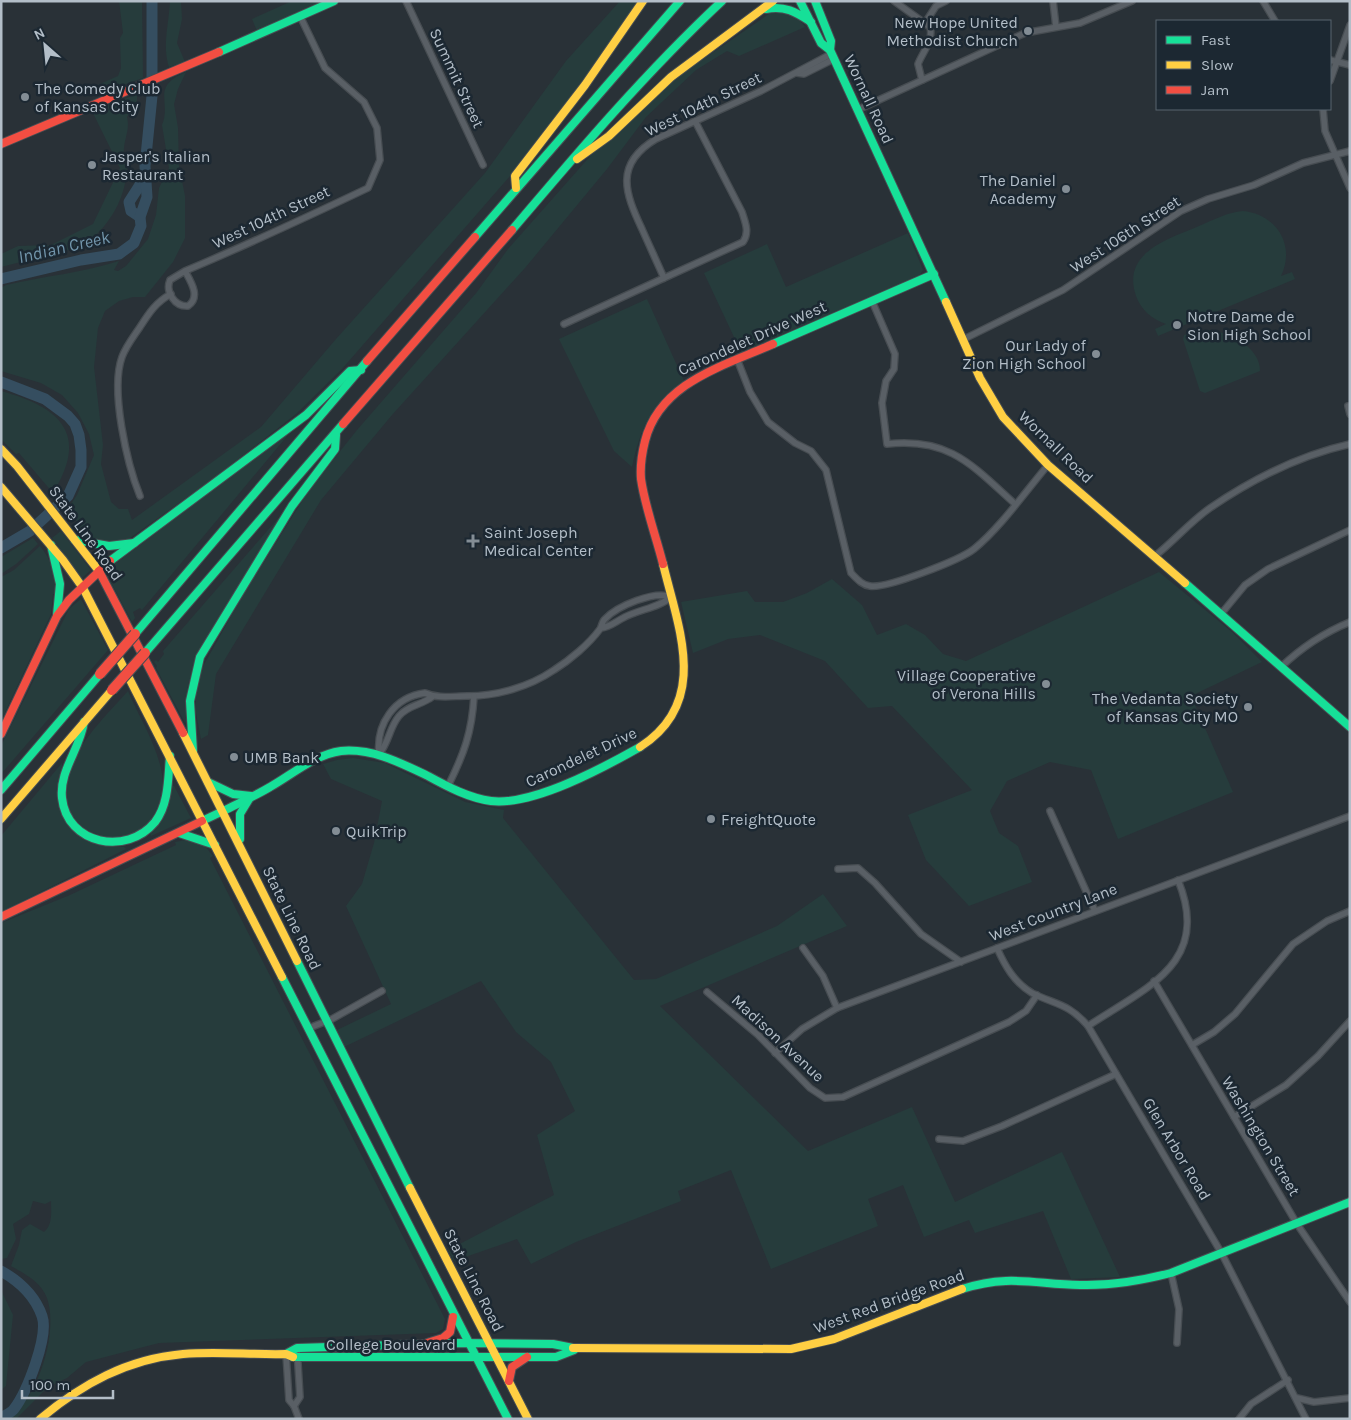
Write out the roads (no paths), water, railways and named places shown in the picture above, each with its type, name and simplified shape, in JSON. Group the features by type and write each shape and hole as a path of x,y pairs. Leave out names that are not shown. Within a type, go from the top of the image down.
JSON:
{"main road":[{"path":"1,144 188,66 334,1"},
{"path":"516,188 515,176 585,85 644,1"},
{"path":"1,790 148,620 279,463 680,1"},
{"path":"1,819 636,88 722,1"},
{"path":"571,162 591,152 635,108 683,67 773,1"},
{"name":"Wornall Road","path":"800,1 821,42 832,54 964,339 980,378 1003,416 1048,465 1350,727"},
{"name":"Wornall Road","path":"815,1 831,41 832,54"},
{"path":"760,11 774,7 790,8 811,22"},
{"name":"Carondelet Drive West","path":"672,597 640,478 641,454 645,436 660,408 679,388 691,380 934,274"},
{"path":"1,734 57,616 70,600 98,572 306,415 350,371 361,370"},
{"path":"192,751 190,701 200,657 292,506 335,449 336,435"},
{"name":"State Line Road","path":"1,449 17,466 98,572 241,846 326,1022 528,1419"},
{"name":"State Line Road","path":"1,487 83,588 508,1419"},
{"path":"75,540 109,546 135,543"},
{"path":"50,545 60,584 57,616"},
{"name":"Carondelet Drive","path":"379,754 448,786 490,801 524,800 633,753 651,741 664,727 675,710 685,679 685,658 672,597"},
{"path":"84,722 83,736 66,767 61,792 64,809 70,821 91,839 112,844 126,842 140,837 152,827 161,813 166,798 170,756"},
{"path":"1,916 223,811 325,755 357,751 379,754"},
{"path":"208,782 232,793 251,796"},
{"path":"241,846 238,825 240,814 251,796"},
{"path":"179,832 216,845"},
{"name":"West Red Bridge Road","path":"490,1344 553,1344 574,1350 791,1349 834,1339 937,1297 981,1283 1013,1279 1078,1285 1111,1285 1140,1281 1171,1273 1350,1202"},
{"path":"428,1343 444,1339 451,1332 454,1324 450,1307"},
{"name":"College Boulevard","path":"286,1354 297,1348 428,1343 490,1344"},
{"name":"West Red Bridge Road","path":"497,1358 556,1357 574,1350"},
{"name":"College Boulevard","path":"40,1419 78,1389 114,1369 141,1360 183,1354 286,1354 298,1359 497,1358"},
{"path":"509,1381 512,1368 528,1357"}],"street":[{"name":"Summit Street","path":"406,1 483,165"},
{"path":"894,1 925,23 931,31 928,46 918,64 922,80"},
{"path":"925,23 936,6 946,1"},
{"path":"1054,1 1056,27"},
{"path":"857,110 1025,33 1080,23 1132,1"},
{"path":"1263,1 1274,20"},
{"name":"West 104th Street","path":"185,270 261,239 277,229 368,188 380,160 377,128 364,102 325,68 300,16"},
{"path":"1350,25 1332,61 1350,65"},
{"name":"West 104th Street","path":"664,278 628,199 626,186 628,171 638,153 656,139 797,73 804,74 832,54"},
{"path":"1324,110 1325,131 1350,188"},
{"path":"564,324 743,242 746,237 746,227 742,212 695,121"},
{"name":"West 106th Street","path":"964,339 1069,286 1110,256 1181,211 1208,199 1254,185 1304,162 1350,151"},
{"path":"185,270 194,291 192,303 182,307 175,303 168,288 170,280 185,270"},
{"path":"140,496 129,465 129,457 120,422 119,368 122,355 155,305 171,294"},
{"path":"872,301 894,354 894,369 886,381 882,403 887,444 922,442 946,450 984,476 1015,504"},
{"path":"737,359 750,392 768,422 796,443 811,451 826,470 852,573 864,584 872,586 885,585 961,557 986,539 1048,465"},
{"path":"1348,406 1350,414"},
{"path":"1155,556 1197,519 1226,498 1300,460 1350,444"},
{"path":"1221,614 1245,585 1268,569 1350,530"},
{"path":"379,754 380,731 392,709 403,700 425,693 432,697 474,696 504,692 543,677 565,662 601,628 603,620 628,604 663,594 672,597"},
{"path":"601,628 609,627 641,609 665,603 672,597"},
{"path":"1281,667 1302,647 1350,622"},
{"path":"448,786 472,730 474,696"},
{"path":"379,754 385,747 398,717 412,706 426,702 432,697"},
{"path":"1050,811 1095,911"},
{"name":"West Country Lane","path":"775,1052 802,1029 836,1008 1350,816"},
{"path":"838,869 858,868 875,883 921,934 961,962"},
{"path":"1088,1026 1154,982 1176,960 1187,939 1189,926 1188,909 1178,880"},
{"path":"1192,1045 1214,1032 1234,1014 1293,944 1327,921 1350,911"},
{"path":"803,948 822,976 836,1008"},
{"name":"Glen Arbor Road","path":"996,948 1012,977 1037,995 1069,1008 1088,1026 1222,1254 1288,1380 1306,1419"},
{"name":"Washington Street","path":"1154,982 1297,1224 1350,1302"},
{"path":"309,1028 326,1022 373,998 382,991"},
{"name":"Madison Avenue","path":"707,992 747,1025 810,1088 825,1098 843,1097 1010,1022 1026,1011 1037,995"},
{"path":"1234,1117 1255,1106 1297,1076 1350,1021"},
{"path":"939,1138 963,1141 1002,1126 1116,1074"},
{"path":"1171,1273 1180,1309 1177,1343"},
{"path":"294,1406 300,1397 297,1348"},
{"path":"286,1354 289,1400 294,1406 298,1419"},
{"path":"1239,1419 1251,1404 1288,1380"},
{"path":"1297,1398 1314,1402 1350,1398"}],"waterway":[{"name":"Indian Creek","path":"1,279 81,260 119,254 134,243 141,226 140,217 147,197 145,166 152,96 152,1"},
{"name":"Indian Creek","path":"140,217 131,211 129,202 145,177"},
{"name":"Indian Creek","path":"1,382 45,399 68,416 75,424 81,450 81,467 68,496 30,531 1,548"},
{"name":"Indian Creek","path":"1,1271 14,1279 31,1296 42,1316 43,1325 40,1350 25,1390 14,1409 1,1418"}],"place":[{"name":"New Hope United Methodist Church","path":"1028,31"},
{"name":"The Comedy Club of Kansas City","path":"25,97"},
{"name":"Jasper's Italian Restaurant","path":"92,165"},
{"name":"The Daniel Academy","path":"1066,189"},
{"name":"Notre Dame de Sion High School","path":"1177,325"},
{"name":"Our Lady of Zion High School","path":"1096,354"},
{"name":"Saint Joseph Medical Center","path":"473,541"},
{"name":"Village Cooperative of Verona Hills","path":"1046,684"},
{"name":"The Vedanta Society of Kansas City MO","path":"1248,707"},
{"name":"UMB Bank","path":"234,757"},
{"name":"FreightQuote","path":"711,819"},
{"name":"QuikTrip","path":"336,831"}]}
